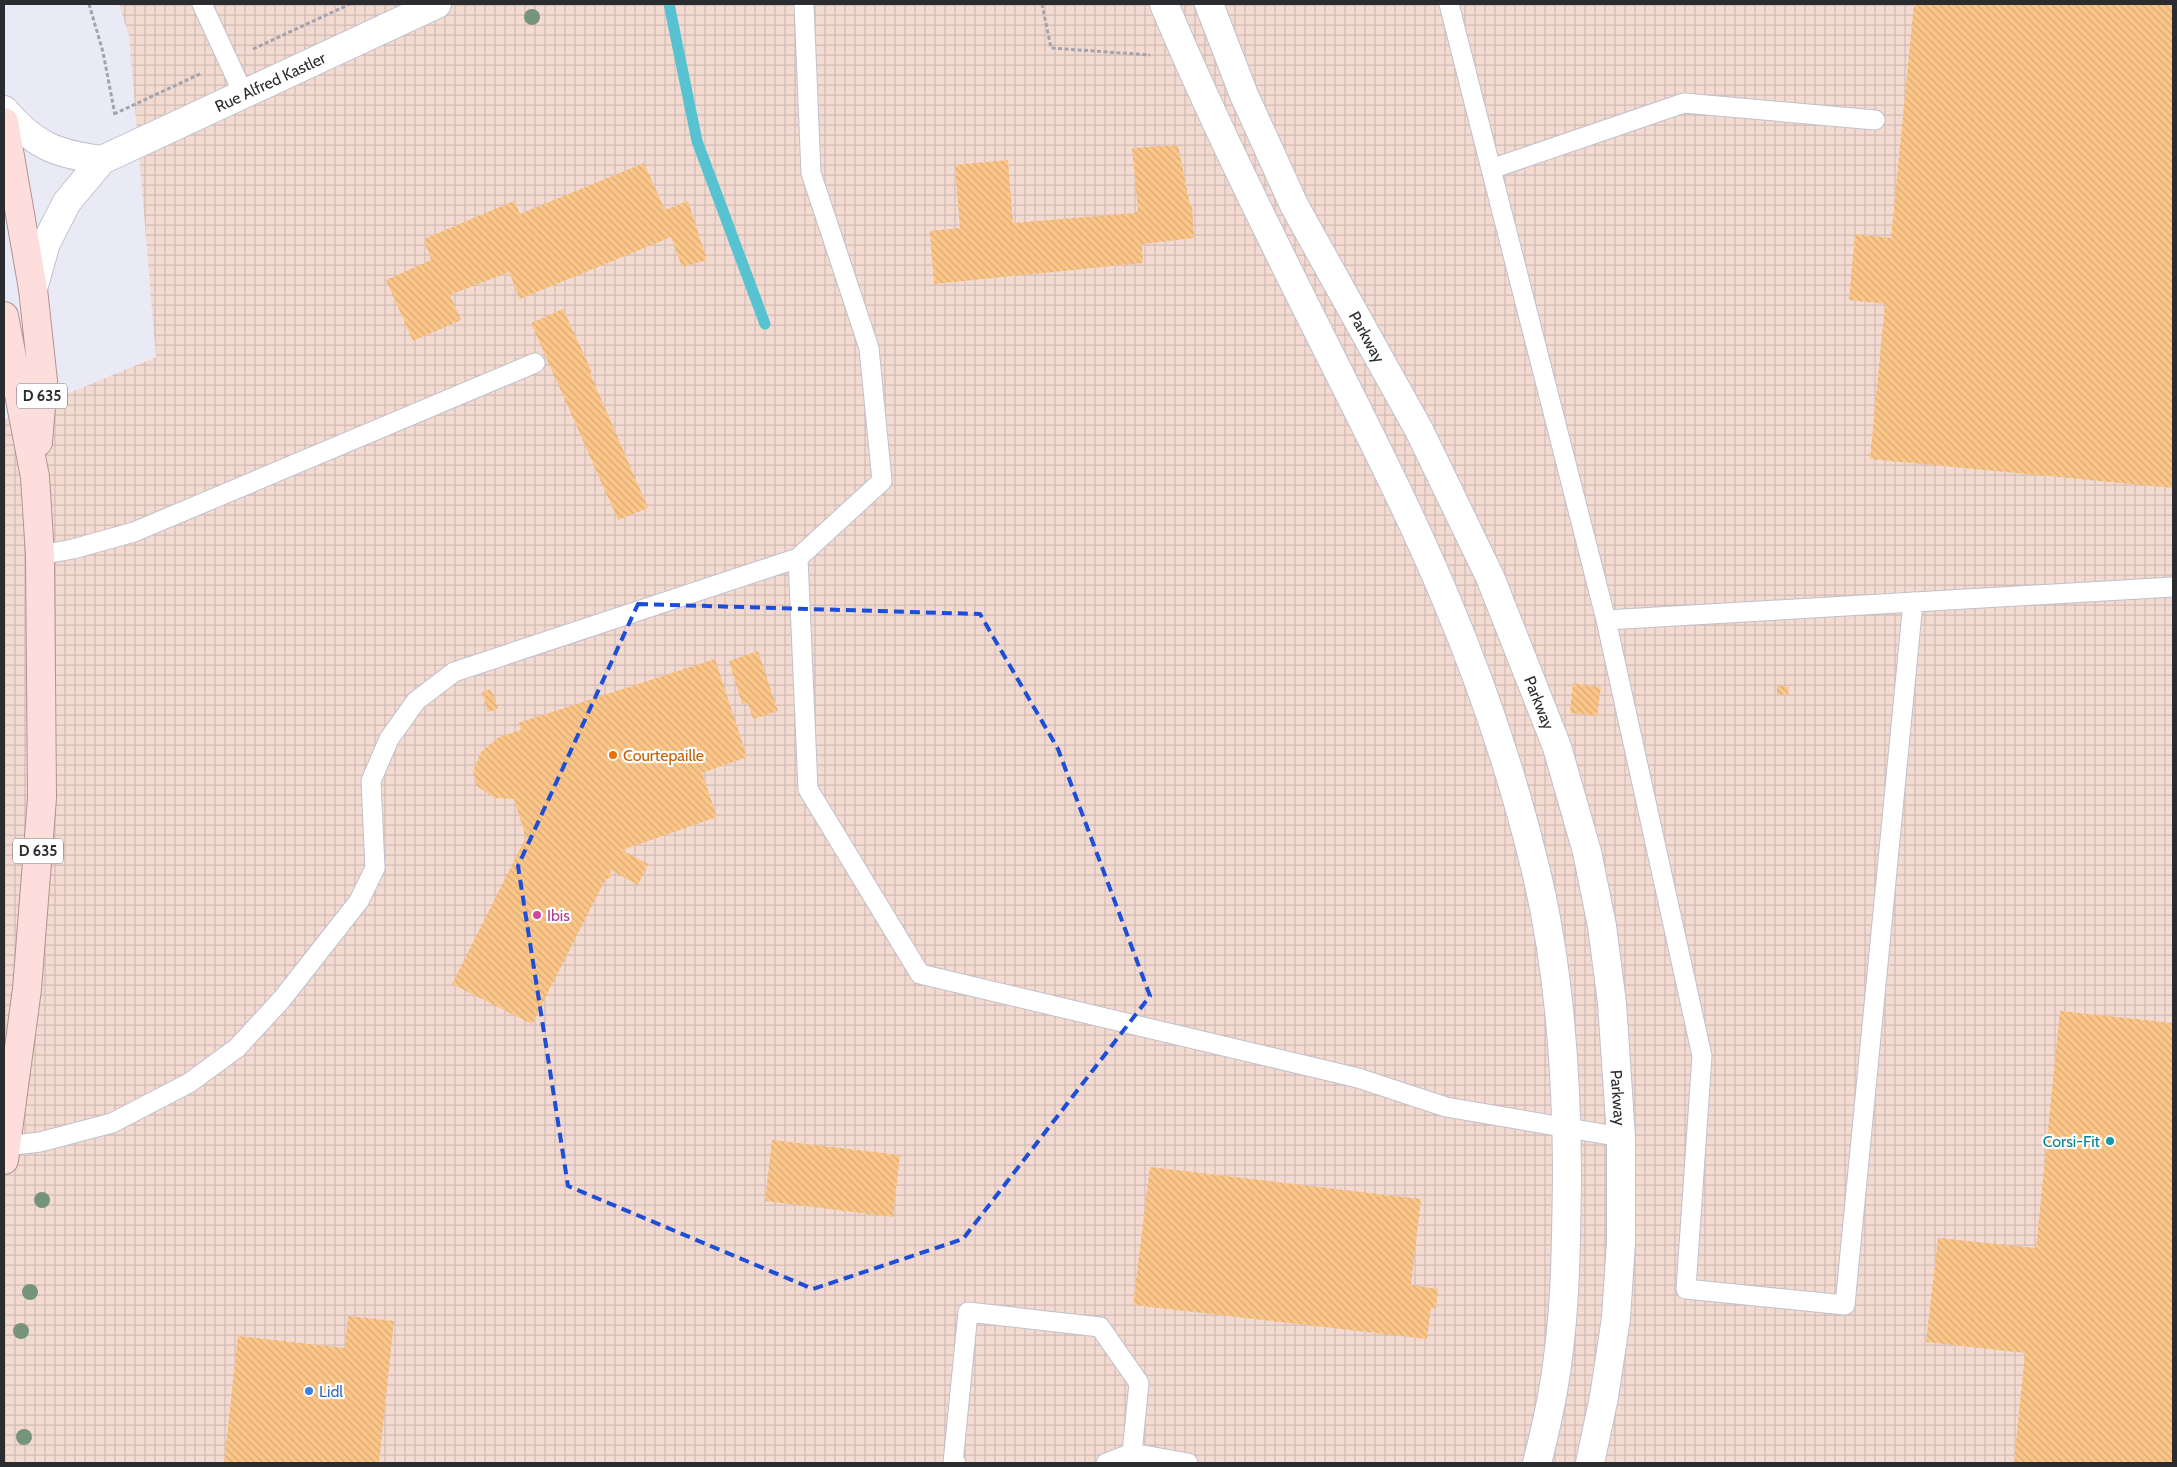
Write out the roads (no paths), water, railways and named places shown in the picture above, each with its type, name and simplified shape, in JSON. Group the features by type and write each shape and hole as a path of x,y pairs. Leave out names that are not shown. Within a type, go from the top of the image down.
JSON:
{"main road":[{"name":"D 635","path":"4,122 34,289 43,381 35,477"},
{"name":"D 635","path":"4,316 35,477 40,555 42,798 27,989 5,1153"}],"street":[{"name":"Rue Alfred Kastler","path":"34,289 46,243 67,202 112,156 437,4"},
{"path":"1164,4 1232,157 1413,524 1466,647 1511,780 1539,883 1559,1014 1567,1128 1564,1304 1554,1387 1537,1463"},
{"name":"Parkway","path":"1209,4 1244,95 1294,205 1419,430 1490,577 1557,747 1588,852 1602,926 1612,1003 1621,1138 1621,1242 1616,1318 1604,1397 1590,1463"},
{"path":"4,110 15,123 40,144 68,156 112,156"}],"lane":[{"path":"202,4 244,95"},
{"path":"5,1153 112,1123 189,1083 237,1048 282,1000 359,901 375,868 370,781 390,739 416,701 454,672 798,558 882,481 869,348 810,173 804,4"},
{"path":"1449,4 1606,620 1702,1056 1686,1289 1845,1305 1913,602"},
{"path":"1491,169 1684,103 1875,120"},
{"path":"40,555 73,549 134,532 536,363"},
{"path":"798,558 808,789 920,974 1358,1078 1446,1107 1621,1138"},
{"path":"1606,620 2173,587"},
{"path":"956,1463 953,1463 968,1312 1100,1328 1139,1383 1132,1454"},
{"path":"1106,1463 1132,1454 1188,1463"}],"waterway":[{"path":"669,4 697,141 765,324"}],"place":[{"name":"Courtepaille","path":"613,755"},
{"name":"Ibis","path":"537,915"},
{"name":"Corsi-Fit","path":"2110,1141"},
{"name":"Lidl","path":"309,1391"}]}
